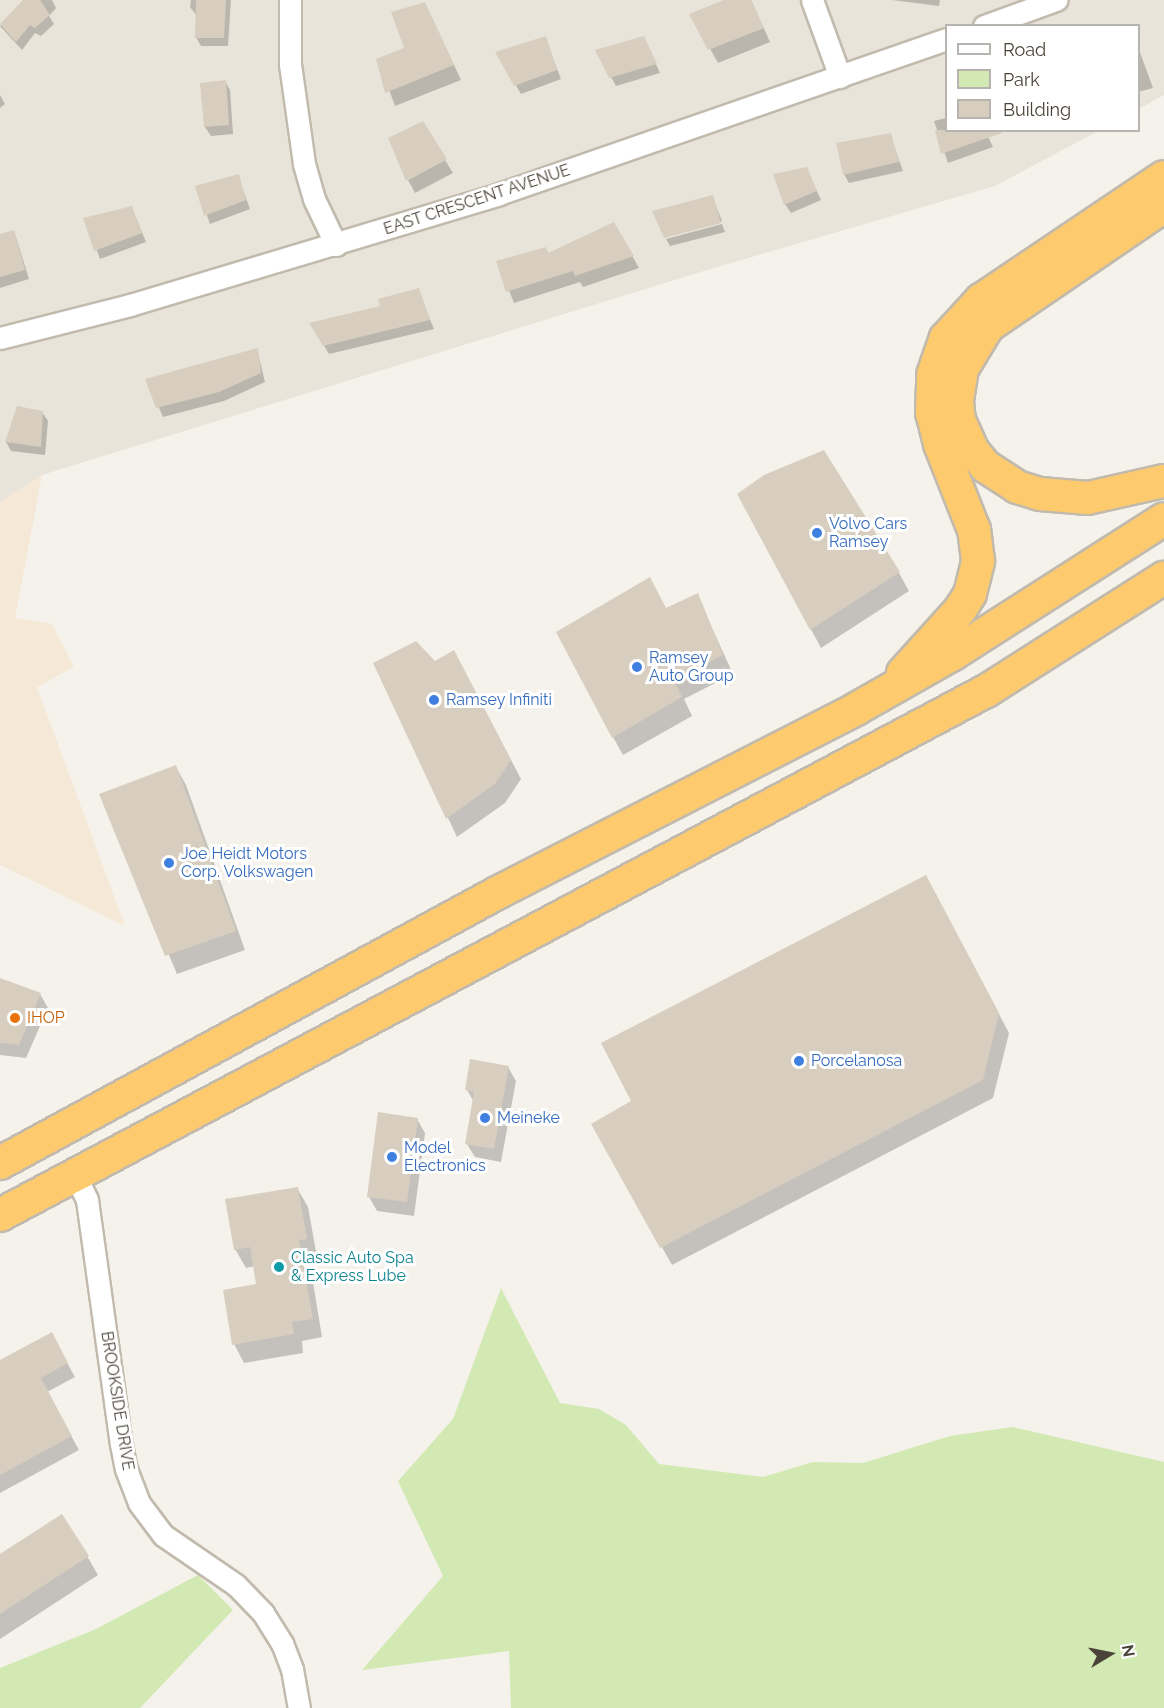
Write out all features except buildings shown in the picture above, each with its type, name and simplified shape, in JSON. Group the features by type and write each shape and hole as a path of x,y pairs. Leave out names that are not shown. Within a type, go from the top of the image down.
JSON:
{"highway":[{"path":"888,690 960,610 976,577 974,530 940,444 932,413 933,375 946,338 981,300 1164,177"},
{"path":"1164,206 988,326 962,369 957,402 959,420 973,451 985,466 1017,487 1052,496 1088,498 1164,481"},
{"path":"0,1163 497,893 888,690 953,654 1164,519"},
{"path":"0,1215 988,690 1083,632 1164,578"},
{"path":"1083,632 1164,588"}],"street":[{"path":"290,0 290,64 304,164 314,199 336,245"},
{"path":"812,0 840,77"},
{"path":"990,24 1056,0"},
{"name":"EAST CRESCENT AVENUE","path":"0,338 336,245 499,194 945,39"},
{"name":"BROOKSIDE DRIVE","path":"75,1175 87,1200 121,1444 126,1469 139,1503 163,1534 236,1585 262,1613 289,1660 299,1708"}],"shaded area":[{"path":"0,0 1164,0 1164,95 1140,108 1140,24 945,24 945,132 1096,132 995,186 697,273 42,475 0,502"},
{"path":"42,475 15,618 52,624 74,667 37,687 125,926 0,865 0,502"}],"green space":[{"path":"501,1288 560,1403 599,1409 626,1425 659,1464 763,1477 813,1462 863,1463 950,1436 1013,1427 1164,1462 1164,1708 511,1708 509,1651 362,1670 443,1576 398,1481 453,1419"},
{"path":"198,1575 233,1610 140,1708 0,1708 0,1668 96,1629"}],"place":[{"name":"Volvo Cars Ramsey","path":"817,533"},
{"name":"Ramsey Auto Group","path":"637,667"},
{"name":"Ramsey Infiniti","path":"434,700"},
{"name":"Joe Heidt Motors Corp. Volkswagen","path":"169,863"},
{"name":"IHOP","path":"15,1018"},
{"name":"Porcelanosa","path":"799,1061"},
{"name":"Meineke","path":"485,1118"},
{"name":"Model Electronics","path":"392,1157"},
{"name":"Classic Auto Spa & Express Lube","path":"279,1267"}]}
